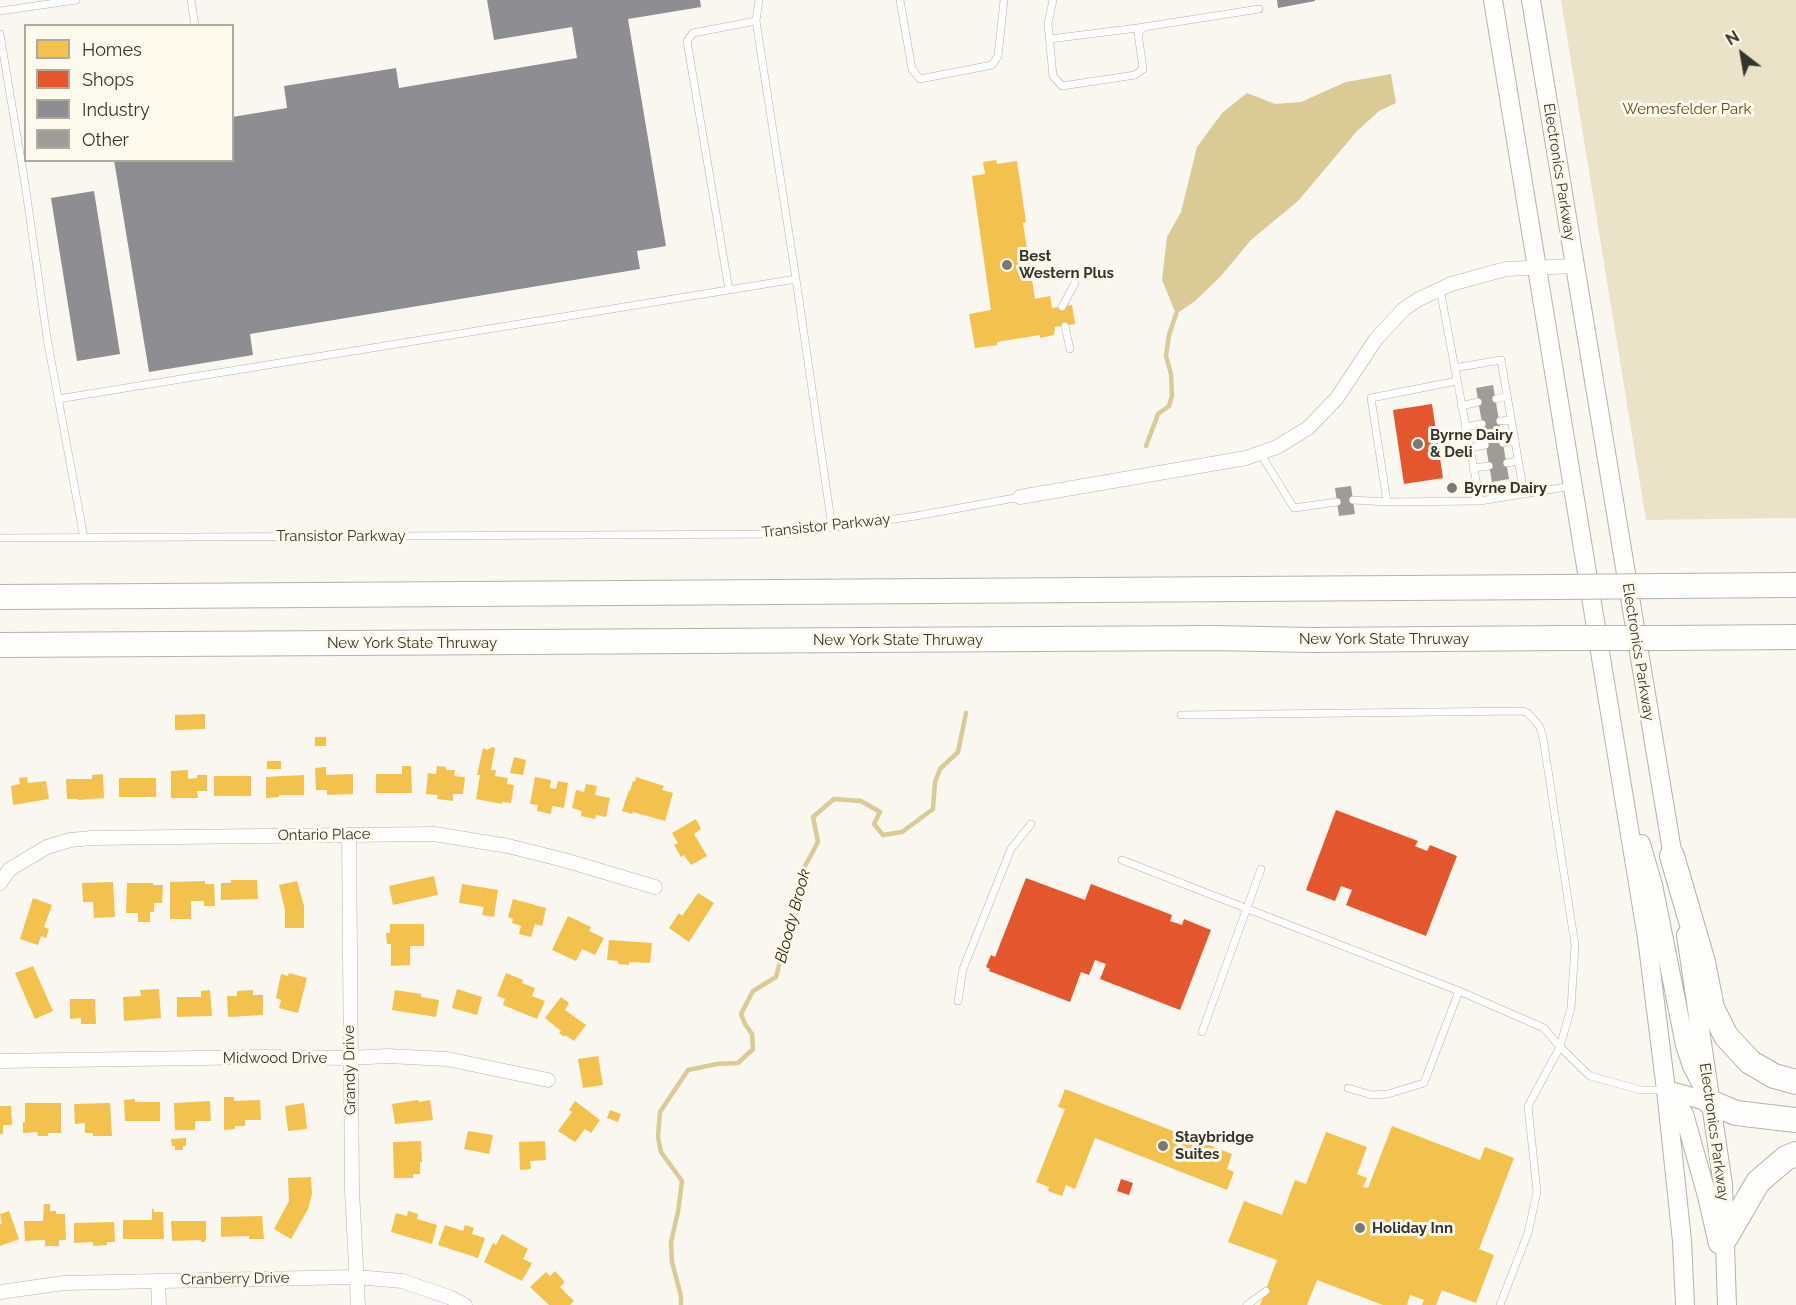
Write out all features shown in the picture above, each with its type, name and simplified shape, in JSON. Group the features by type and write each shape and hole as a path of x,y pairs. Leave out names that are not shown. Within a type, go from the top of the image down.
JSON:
{"highway":[{"path":"0,597 1796,585"},
{"name":"New York State Thruway","path":"0,645 1796,637"},
{"path":"1727,638 1796,649"},
{"path":"1672,856 1703,962 1712,1008 1726,1036 1750,1062 1774,1076 1796,1082"},
{"path":"1710,1102 1737,1097 1796,1104"},
{"path":"1710,1102 1736,1113 1796,1120"},
{"path":"1726,1237 1758,1182 1785,1158 1796,1154"}],"main road":[{"path":"1493,0 1647,938 1682,1241 1685,1305"},
{"name":"Electronics Parkway","path":"1531,0 1672,856 1723,1185 1727,1305"},
{"path":"1620,773 1653,885 1685,1045 1692,1066 1710,1102"},
{"path":"1666,1090 1710,1102"},
{"path":"1666,1090 1684,1114 1707,1196 1725,1277"}],"street":[{"name":"Transistor Parkway","path":"1020,497 1246,458 1277,447 1308,428 1337,398 1376,339 1404,309 1419,299 1451,284 1506,269 1574,266"},
{"name":"Ontario Place","path":"0,883 10,869 47,847 70,840 434,834 508,846 655,886"},
{"name":"Grandy Drive","path":"349,835 352,1190 358,1305"},
{"name":"Midwood Drive","path":"0,1061 387,1056 447,1059 548,1080"},
{"name":"Cranberry Drive","path":"0,1292 64,1283 356,1276 402,1281 465,1305"},
{"path":"158,1281 159,1305"}],"lane":[{"path":"0,11 76,0"},
{"path":"191,0 195,24"},
{"path":"759,0 756,21 832,527"},
{"path":"900,0 912,69 920,79 992,65 998,56 1004,0"},
{"path":"1053,0 1048,24 1053,76 1062,87 1135,75 1143,69 1138,33 1146,27"},
{"path":"1050,39 1259,9"},
{"path":"729,290 687,40 693,33 756,21"},
{"path":"0,34 1,49 24,156"},
{"path":"25,162 47,338 84,538"},
{"path":"58,399 796,279"},
{"path":"1062,307 1075,283"},
{"path":"1440,289 1480,501"},
{"path":"1065,326 1070,349"},
{"path":"1454,368 1501,360 1524,494"},
{"path":"1387,502 1371,398 1457,381"},
{"path":"1496,399 1507,396"},
{"path":"1461,406 1478,402"},
{"path":"1500,421 1511,420"},
{"path":"1466,426 1482,424"},
{"path":"1503,443 1515,441"},
{"path":"1470,448 1485,445"},
{"path":"1260,453 1294,508 1337,502"},
{"path":"1507,463 1518,461"},
{"path":"1473,468 1489,466"},
{"path":"1353,500 1480,501 1573,486"},
{"name":"Transistor Parkway","path":"0,538 784,534 916,516 1020,497"},
{"path":"1181,715 1523,711 1528,713 1540,727 1575,945 1571,1008 1560,1047 1528,1106 1537,1192 1528,1233 1500,1305"},
{"path":"958,1001 963,969 1011,849 1031,824"},
{"path":"1122,860 1459,992 1544,1028 1590,1076 1641,1090 1666,1090"},
{"path":"1203,1032 1261,869"},
{"path":"1348,1088 1372,1095 1388,1094 1424,1083 1459,992"},
{"path":"1247,1305 1266,1291"}],"green space":[{"name":"Wemesfelder Park","path":"1561,0 1796,0 1796,518 1646,520"}],"shaded area":[{"path":"1391,74 1396,103 1379,111 1357,131 1298,201 1251,240 1220,277 1195,301 1176,314 1162,280 1167,237 1181,212 1197,147 1222,113 1247,93 1275,104 1301,102 1346,82"}],"building: Homes":[{"name":"Best Western Plus","path":"996,160 997,164 1017,161 1026,222 1023,223 1035,299 1050,296 1052,308 1072,305 1075,324 1055,327 1054,335 997,342 997,345 975,348 969,314 991,310 972,176 985,174 983,162"},
{"path":"205,714 205,729 175,730 175,715"},
{"path":"315,737 326,737 326,746 315,746"},
{"path":"483,748 487,750 495,748 491,770 496,770 495,776 508,778 507,784 514,785 511,803 502,802 502,804 476,799 480,775 477,775"},
{"path":"514,757 526,760 523,775 510,773"},
{"path":"267,761 281,761 281,769 267,769"},
{"path":"402,766 411,766 412,793 376,793 376,774 402,774"},
{"path":"437,766 446,767 446,770 455,770 454,776 465,777 463,794 453,794 453,801 437,799 438,795 426,794 428,773 436,774"},
{"path":"326,767 326,775 353,774 353,794 327,795 327,790 316,790 315,768"},
{"path":"188,770 188,779 197,778 197,775 207,775 207,791 197,791 198,798 171,798 171,771"},
{"path":"103,774 104,798 67,799 66,779 92,779 92,775"},
{"path":"304,775 304,795 279,795 279,797 266,798 266,777"},
{"path":"214,776 251,776 251,796 214,796"},
{"path":"27,777 28,783 46,781 49,799 13,805 11,786 20,784 19,778"},
{"path":"535,777 551,780 550,788 556,789 558,781 568,783 564,808 552,806 551,814 537,811 538,805 530,804"},
{"path":"636,777 664,786 662,790 673,793 665,821 622,811"},
{"path":"119,778 156,778 156,797 119,797"},
{"path":"586,784 597,786 595,795 610,798 606,817 596,815 595,819 581,816 582,811 572,808 576,790 584,792"},
{"path":"696,819 701,829 694,834 707,856 691,865 684,855 681,857 674,845 678,843 672,833"},
{"path":"434,876 438,895 393,905 389,886"},
{"path":"231,880 257,880 258,899 221,900 221,883 231,883"},
{"path":"205,881 205,884 214,884 215,906 204,906 204,901 191,901 191,919 170,919 170,882"},
{"path":"297,881 304,906 304,928 285,928 285,910 279,885"},
{"path":"113,882 115,917 94,918 93,902 83,902 82,883"},
{"path":"127,883 163,885 162,903 154,903 154,912 150,912 150,922 138,922 138,913 126,913"},
{"path":"462,884 498,890 494,917 482,915 484,907 459,903"},
{"path":"698,893 714,903 689,942 669,928 679,913 682,916"},
{"path":"33,898 52,905 44,927 49,929 46,938 41,936 38,945 20,939"},
{"path":"513,899 546,908 542,926 535,924 531,937 519,934 521,926 512,923 513,919 508,917"},
{"path":"568,916 591,927 589,931 604,938 595,955 582,949 576,961 552,950"},
{"path":"390,924 424,924 424,946 410,946 410,965 391,966 391,944 387,944 386,933 390,933"},
{"path":"609,940 652,943 650,963 629,962 629,965 607,960"},
{"path":"33,966 53,1011 35,1019 15,973"},
{"path":"289,973 307,978 298,1013 279,1008 281,1000 276,998 281,974 288,976"},
{"path":"506,973 535,988 532,996 545,1001 537,1019 503,1005 505,999 497,996"},
{"path":"159,989 161,1018 124,1021 123,997 141,996 140,990"},
{"path":"457,989 482,997 477,1015 452,1008"},
{"path":"210,990 212,1016 177,1017 177,997 201,997 201,991"},
{"path":"253,990 253,995 263,995 263,1015 228,1017 227,996 237,996 237,991"},
{"path":"395,990 421,994 421,997 439,1000 436,1017 392,1010"},
{"path":"561,997 569,1003 565,1010 586,1025 574,1041 565,1035 564,1037 559,1033 561,1031 545,1018"},
{"path":"70,999 95,999 96,1024 81,1024 81,1018 70,1019"},
{"path":"598,1056 603,1085 583,1088 578,1059"},
{"name":"Staybridge Suites","path":"1065,1089 1232,1154 1227,1169 1234,1172 1227,1190 1095,1138 1075,1189 1066,1185 1062,1196 1048,1191 1049,1187 1036,1182 1065,1109 1058,1107"},
{"path":"224,1097 234,1097 234,1101 260,1100 261,1120 245,1120 245,1126 235,1126 235,1129 224,1130"},
{"path":"135,1099 135,1102 160,1102 160,1121 125,1121 124,1100"},
{"path":"418,1100 419,1102 430,1100 433,1120 395,1124 392,1104"},
{"path":"210,1101 211,1121 195,1121 195,1130 175,1130 174,1103"},
{"path":"575,1101 600,1120 591,1133 585,1129 575,1142 558,1131 572,1112 569,1110"},
{"path":"25,1103 61,1103 61,1133 38,1136 37,1132 23,1133"},
{"path":"110,1103 112,1136 93,1136 93,1133 85,1133 85,1123 75,1124 74,1104"},
{"path":"304,1103 307,1129 288,1131 285,1106"},
{"path":"0,1106 11,1106 12,1125 3,1125 3,1134 0,1134"},
{"path":"610,1110 621,1114 618,1122 607,1118"},
{"name":"Holiday Inn","path":"1392,1126 1480,1160 1485,1147 1514,1158 1479,1249 1494,1255 1476,1303 1442,1290 1436,1305 1422,1305 1424,1300 1410,1295 1407,1305 1383,1305 1317,1280 1307,1305 1260,1305 1277,1260 1228,1242 1244,1201 1282,1215 1295,1180 1306,1184 1326,1132 1367,1147 1357,1174 1367,1178 1363,1187 1368,1188"},
{"path":"468,1131 493,1135 489,1154 464,1149"},
{"path":"186,1138 186,1146 183,1146 183,1150 175,1150 171,1139"},
{"path":"421,1141 420,1174 413,1174 413,1178 394,1178 393,1142"},
{"path":"545,1141 546,1160 530,1161 531,1169 520,1170 519,1142"},
{"path":"311,1177 312,1194 308,1209 291,1239 274,1229 289,1201 288,1178"},
{"path":"44,1204 50,1204 50,1211 56,1211 56,1214 65,1214 66,1240 59,1240 59,1246 45,1246 45,1240 25,1241 24,1221 43,1221"},
{"path":"152,1209 154,1212 163,1212 164,1239 123,1239 123,1220 152,1220"},
{"path":"9,1211 19,1239 0,1246 0,1224 2,1224 0,1214"},
{"path":"408,1211 418,1214 417,1219 437,1225 432,1244 391,1232 396,1213 407,1216"},
{"path":"262,1216 264,1239 249,1239 249,1236 221,1237 221,1217"},
{"path":"171,1221 206,1221 205,1242 201,1240 172,1241"},
{"path":"114,1222 115,1242 93,1246 93,1242 74,1243 74,1223"},
{"path":"445,1225 463,1231 465,1225 474,1228 472,1234 485,1238 478,1258 438,1245"},
{"path":"502,1234 528,1249 523,1259 532,1263 522,1281 484,1262 493,1243 496,1245"},
{"path":"555,1271 564,1281 560,1287 574,1301 570,1305 549,1305 530,1287 546,1272 550,1276"}],"building: Shops":[{"name":"Byrne Dairy & Deli","path":"1432,404 1443,478 1404,484 1393,410"},
{"path":"1336,810 1418,841 1415,846 1427,851 1430,845 1457,856 1426,936 1346,905 1352,890 1341,886 1335,901 1306,890"},
{"path":"1026,878 1085,900 1091,884 1172,915 1170,921 1182,925 1184,919 1211,930 1180,1010 1100,979 1106,964 1095,960 1089,975 1081,972 1070,1002 989,971 990,969 986,967 991,955 995,957"},
{"path":"1121,1179 1133,1183 1129,1195 1117,1191"}],"building: Industry":[{"path":"487,0 700,0 701,7 628,19 666,246 637,251 640,269 250,334 253,355 149,372 114,162 234,162 234,117 287,108 284,86 396,68 399,88 577,58 572,27 494,40"},
{"path":"1277,0 1315,0 1315,1 1278,8"},
{"path":"94,191 120,354 77,361 51,198"}],"building: Other":[{"path":"1493,385 1509,479 1492,482 1476,388"},
{"path":"1351,486 1355,514 1339,516 1335,488"}],"waterway":[{"path":"1146,446 1158,414 1169,406 1172,396 1171,374 1166,356 1169,335 1176,314"},
{"name":"Bloody Brook","path":"681,1305 681,1296 672,1262 671,1242 682,1181 661,1152 658,1137 660,1112 688,1070 717,1064 738,1063 753,1049 752,1034 741,1014 753,991 776,977 805,866 818,842 813,817 834,799 861,801 880,812 874,824 883,835 902,832 933,809 935,782 940,769 958,752 966,713"}],"place":[{"name":"Best Western Plus","path":"1007,265"},
{"name":"Byrne Dairy & Deli","path":"1418,444"},
{"name":"Byrne Dairy","path":"1452,488"},
{"name":"Staybridge Suites","path":"1163,1146"},
{"name":"Holiday Inn","path":"1360,1228"}]}
